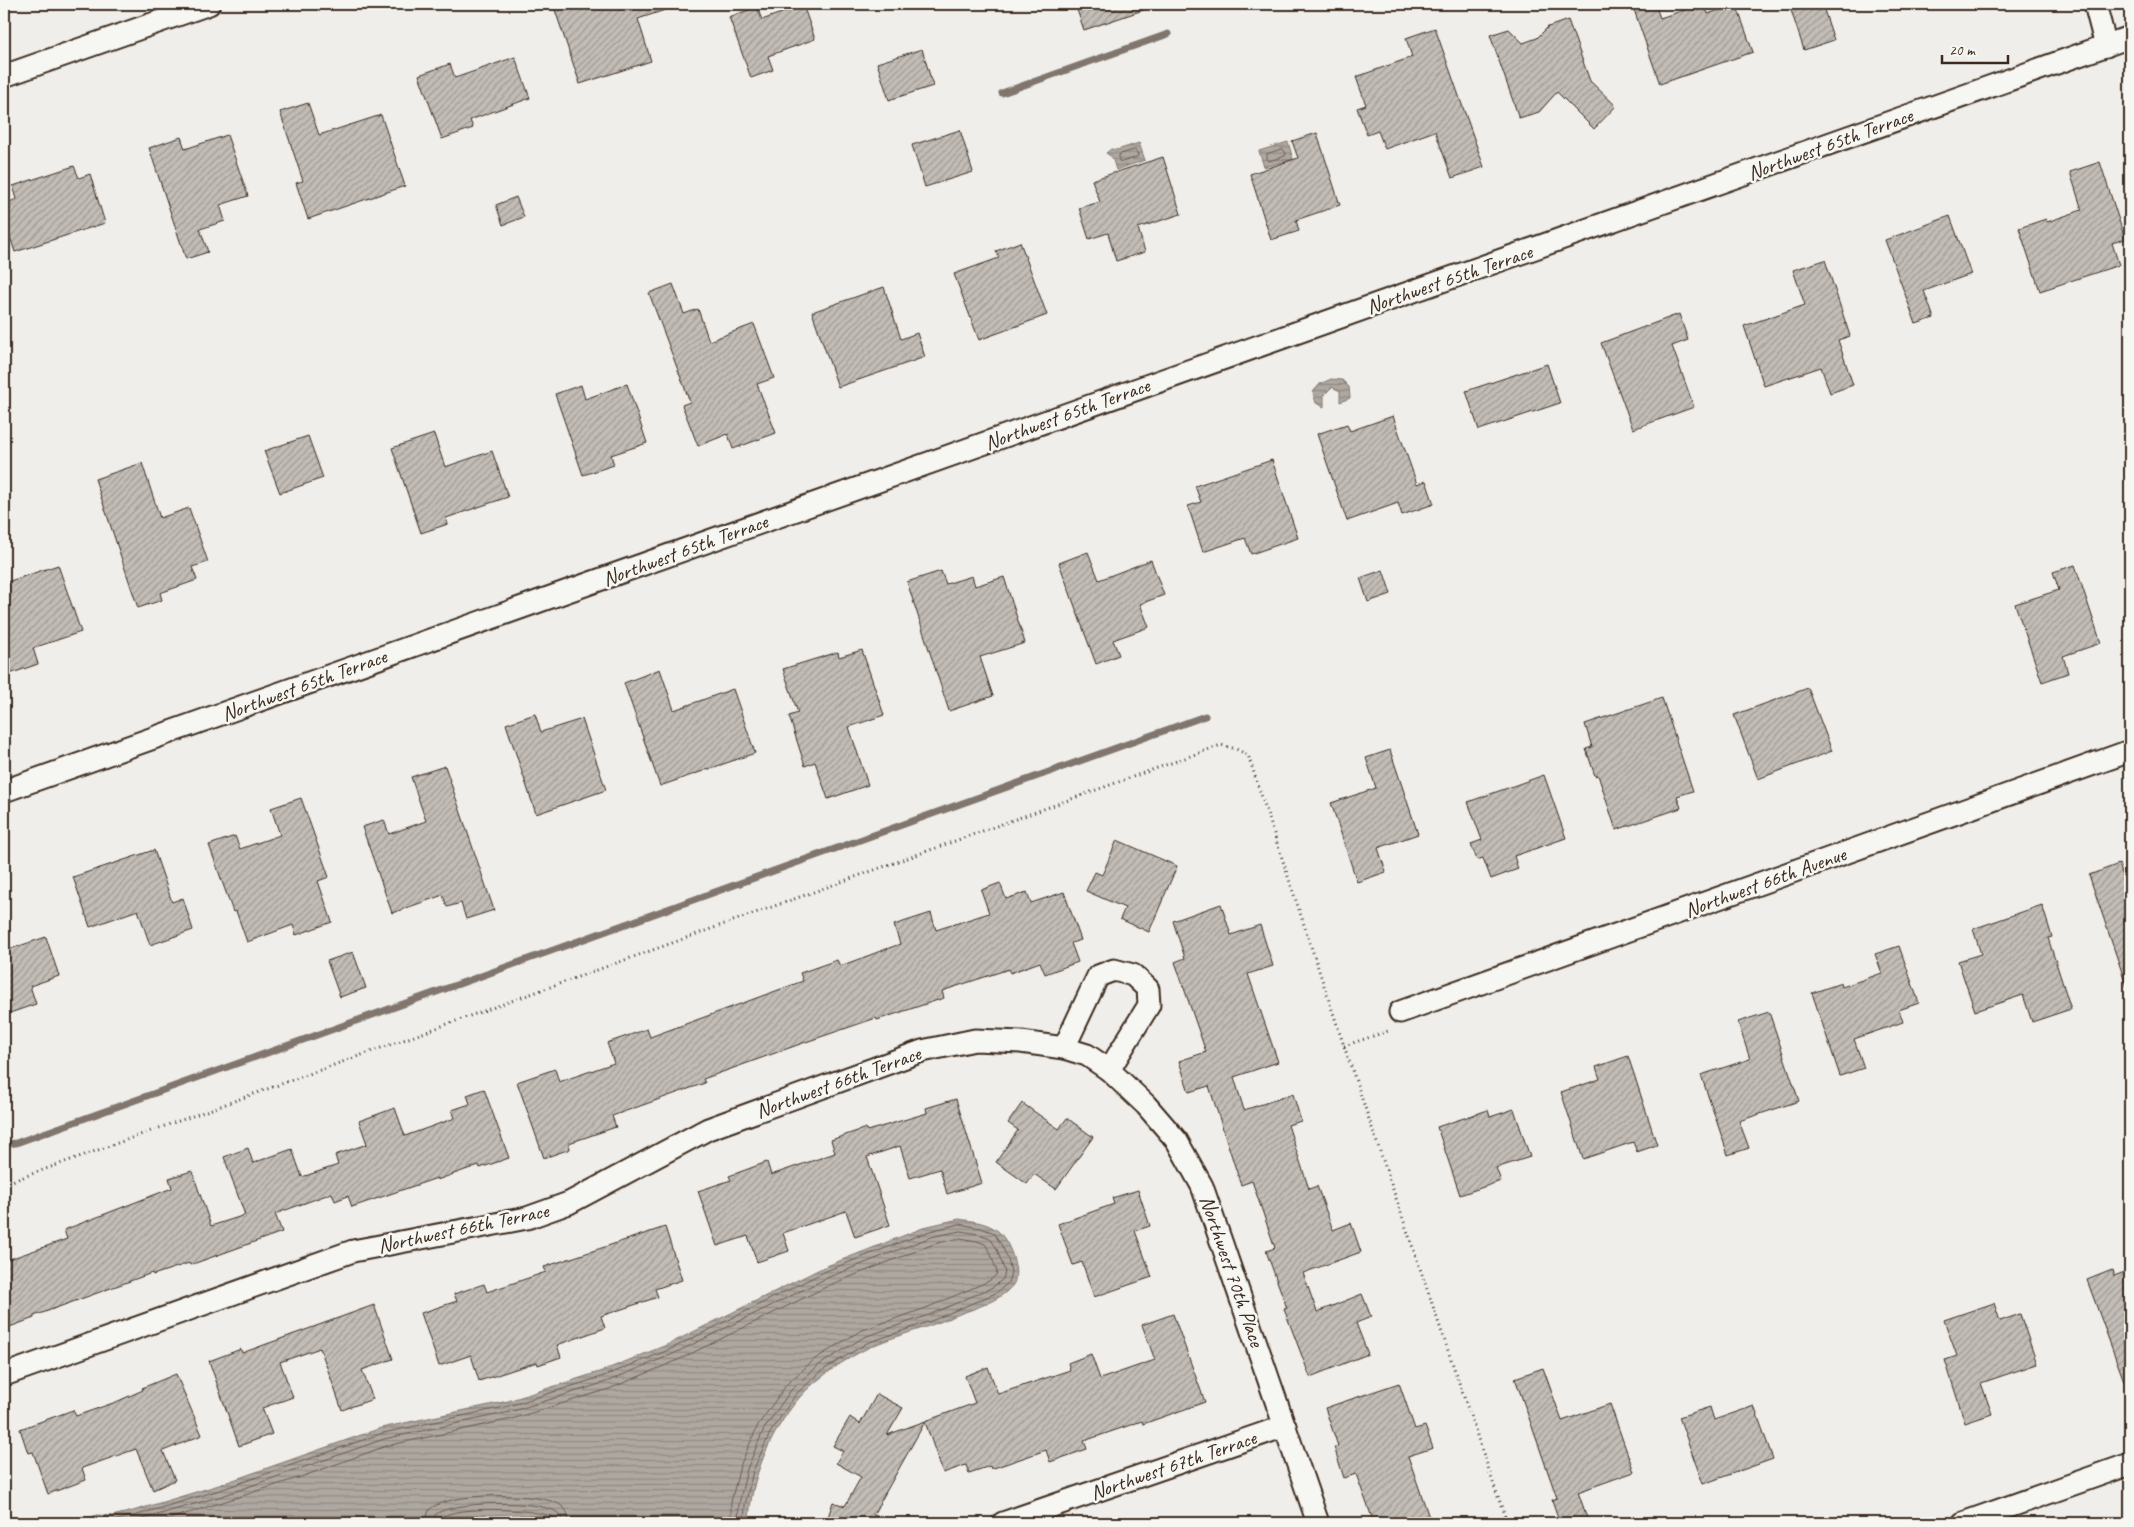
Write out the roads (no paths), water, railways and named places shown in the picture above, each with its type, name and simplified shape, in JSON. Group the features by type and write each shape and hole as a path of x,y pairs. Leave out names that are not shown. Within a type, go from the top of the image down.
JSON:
{"street":[{"path":"4,76 209,4"},
{"path":"2096,4 2106,46"},
{"name":"Northwest 65th Terrace","path":"4,791 2130,37"},
{"name":"Northwest 66th Avenue","path":"1400,1012 2130,751"},
{"path":"1064,1048 1098,976 1114,970 1133,975 1148,989 1149,1005 1109,1070"},
{"name":"Northwest 66th Terrace","path":"4,1375 353,1251 528,1218 570,1203 708,1129 922,1051 975,1040 1020,1042 1064,1048 1087,1055"},
{"name":"Northwest 70th Place","path":"1087,1055 1109,1070 1146,1105 1177,1141 1202,1186 1318,1523"},
{"name":"Northwest 67th Terrace","path":"1003,1523 1285,1426"},
{"path":"1963,1523 2130,1464"}],"water":[{"path":"1288,142 1293,159 1264,167 1259,151"},
{"path":"1139,143 1145,160 1116,170 1112,157 1106,153 1111,149 1117,150"},
{"path":"1331,379 1342,380 1349,387 1350,398 1340,402 1340,391 1332,387 1324,395 1324,407 1316,403 1313,392 1320,384"},
{"path":"959,1219 987,1225 995,1229 1005,1239 1015,1265 1015,1280 1012,1286 999,1297 984,1305 870,1347 822,1376 799,1398 771,1441 753,1490 749,1523 557,1523 518,1514 482,1515 446,1520 439,1523 83,1523 86,1519 97,1515 112,1516 133,1511 219,1485 381,1428 508,1401 602,1371 669,1344 824,1267 928,1226"}],"waterway":[{"path":"1002,93 1168,34"},
{"path":"4,1144 16,1143 1205,716"}]}
